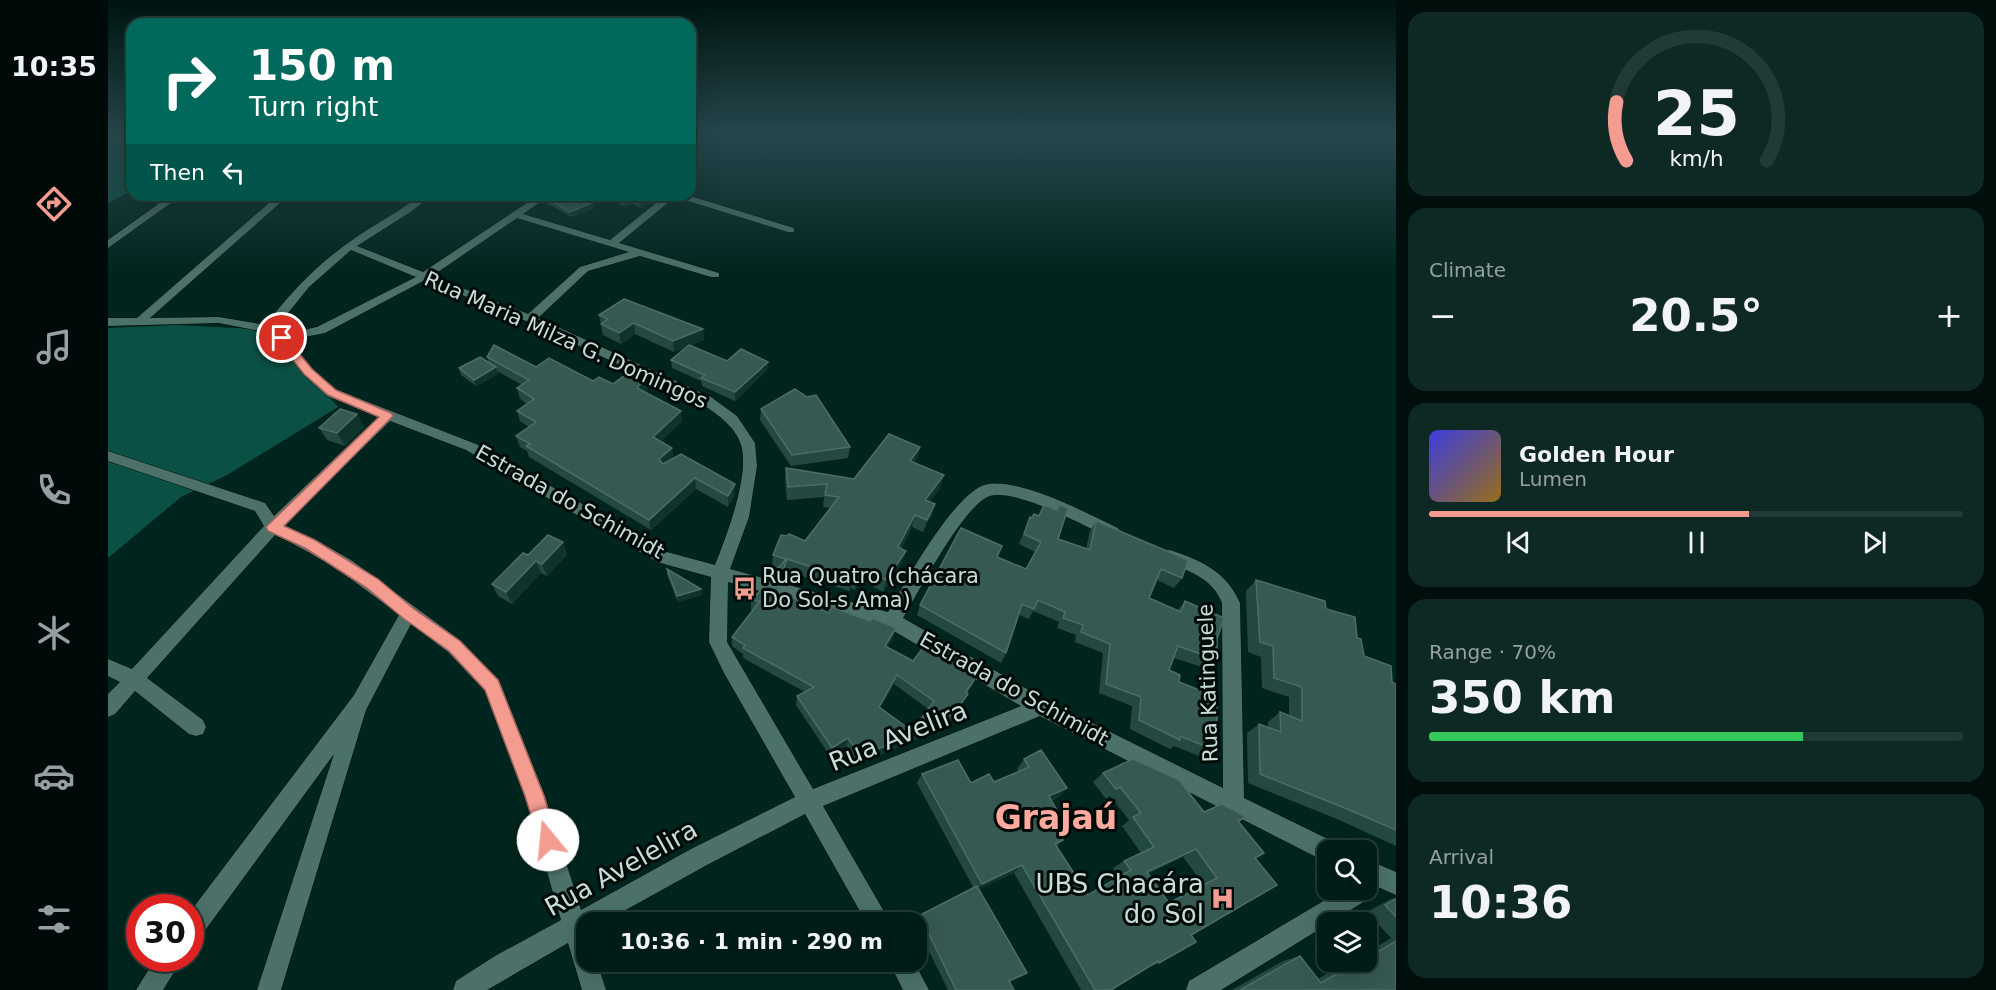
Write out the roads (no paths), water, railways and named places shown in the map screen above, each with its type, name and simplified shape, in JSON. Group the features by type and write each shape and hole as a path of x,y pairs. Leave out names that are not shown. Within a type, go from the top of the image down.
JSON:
{"street":[{"path":"108,245 169,201"},
{"path":"141,320 277,201"},
{"path":"275,334 298,292 350,246 418,201"},
{"path":"108,322 219,320 275,334 321,330 425,276 536,201"},
{"path":"611,244 665,201"},
{"path":"696,201 790,230"},
{"path":"517,214 715,275"},
{"name":"Rua Maria Milza G. Domingos","path":"350,246 530,319 706,400 732,419 748,443 750,466 741,517 720,574 718,642 730,667 873,912"},
{"path":"530,319 584,269 638,253"},
{"name":"Estrada do Schimidt","path":"275,334 308,372 332,393 471,447 663,557 892,621 1041,707 1317,846"},
{"path":"108,708 273,527 387,416"},
{"path":"108,456 260,507 273,527 310,544 345,565 454,646 492,686 535,796 594,990"},
{"path":"892,621 959,513 976,496 986,490 996,489 1028,495 1133,540"},
{"name":"Rua Katinguele","path":"1154,549 1206,572 1220,581 1228,592 1232,620 1234,806"},
{"path":"204,913 361,701 408,614"},
{"path":"108,667 134,679 196,727"},
{"path":"269,990 361,701"},
{"name":"Rua Avelira","path":"809,801 1041,707"},
{"name":"Rua Avelelira","path":"465,990 504,965 699,857 809,801"},
{"path":"1198,990 1346,900"},
{"path":"148,990 161,972"},
{"path":"907,972 917,990"}],"place":[{"name":"Rua Quatro (chácara Do Sol-s Ama)","path":"744,588"},
{"name":"UBS Chacára do Sol","path":"1222,899"}],"district":[{"name":"Grajaú","path":"1056,817"}]}
